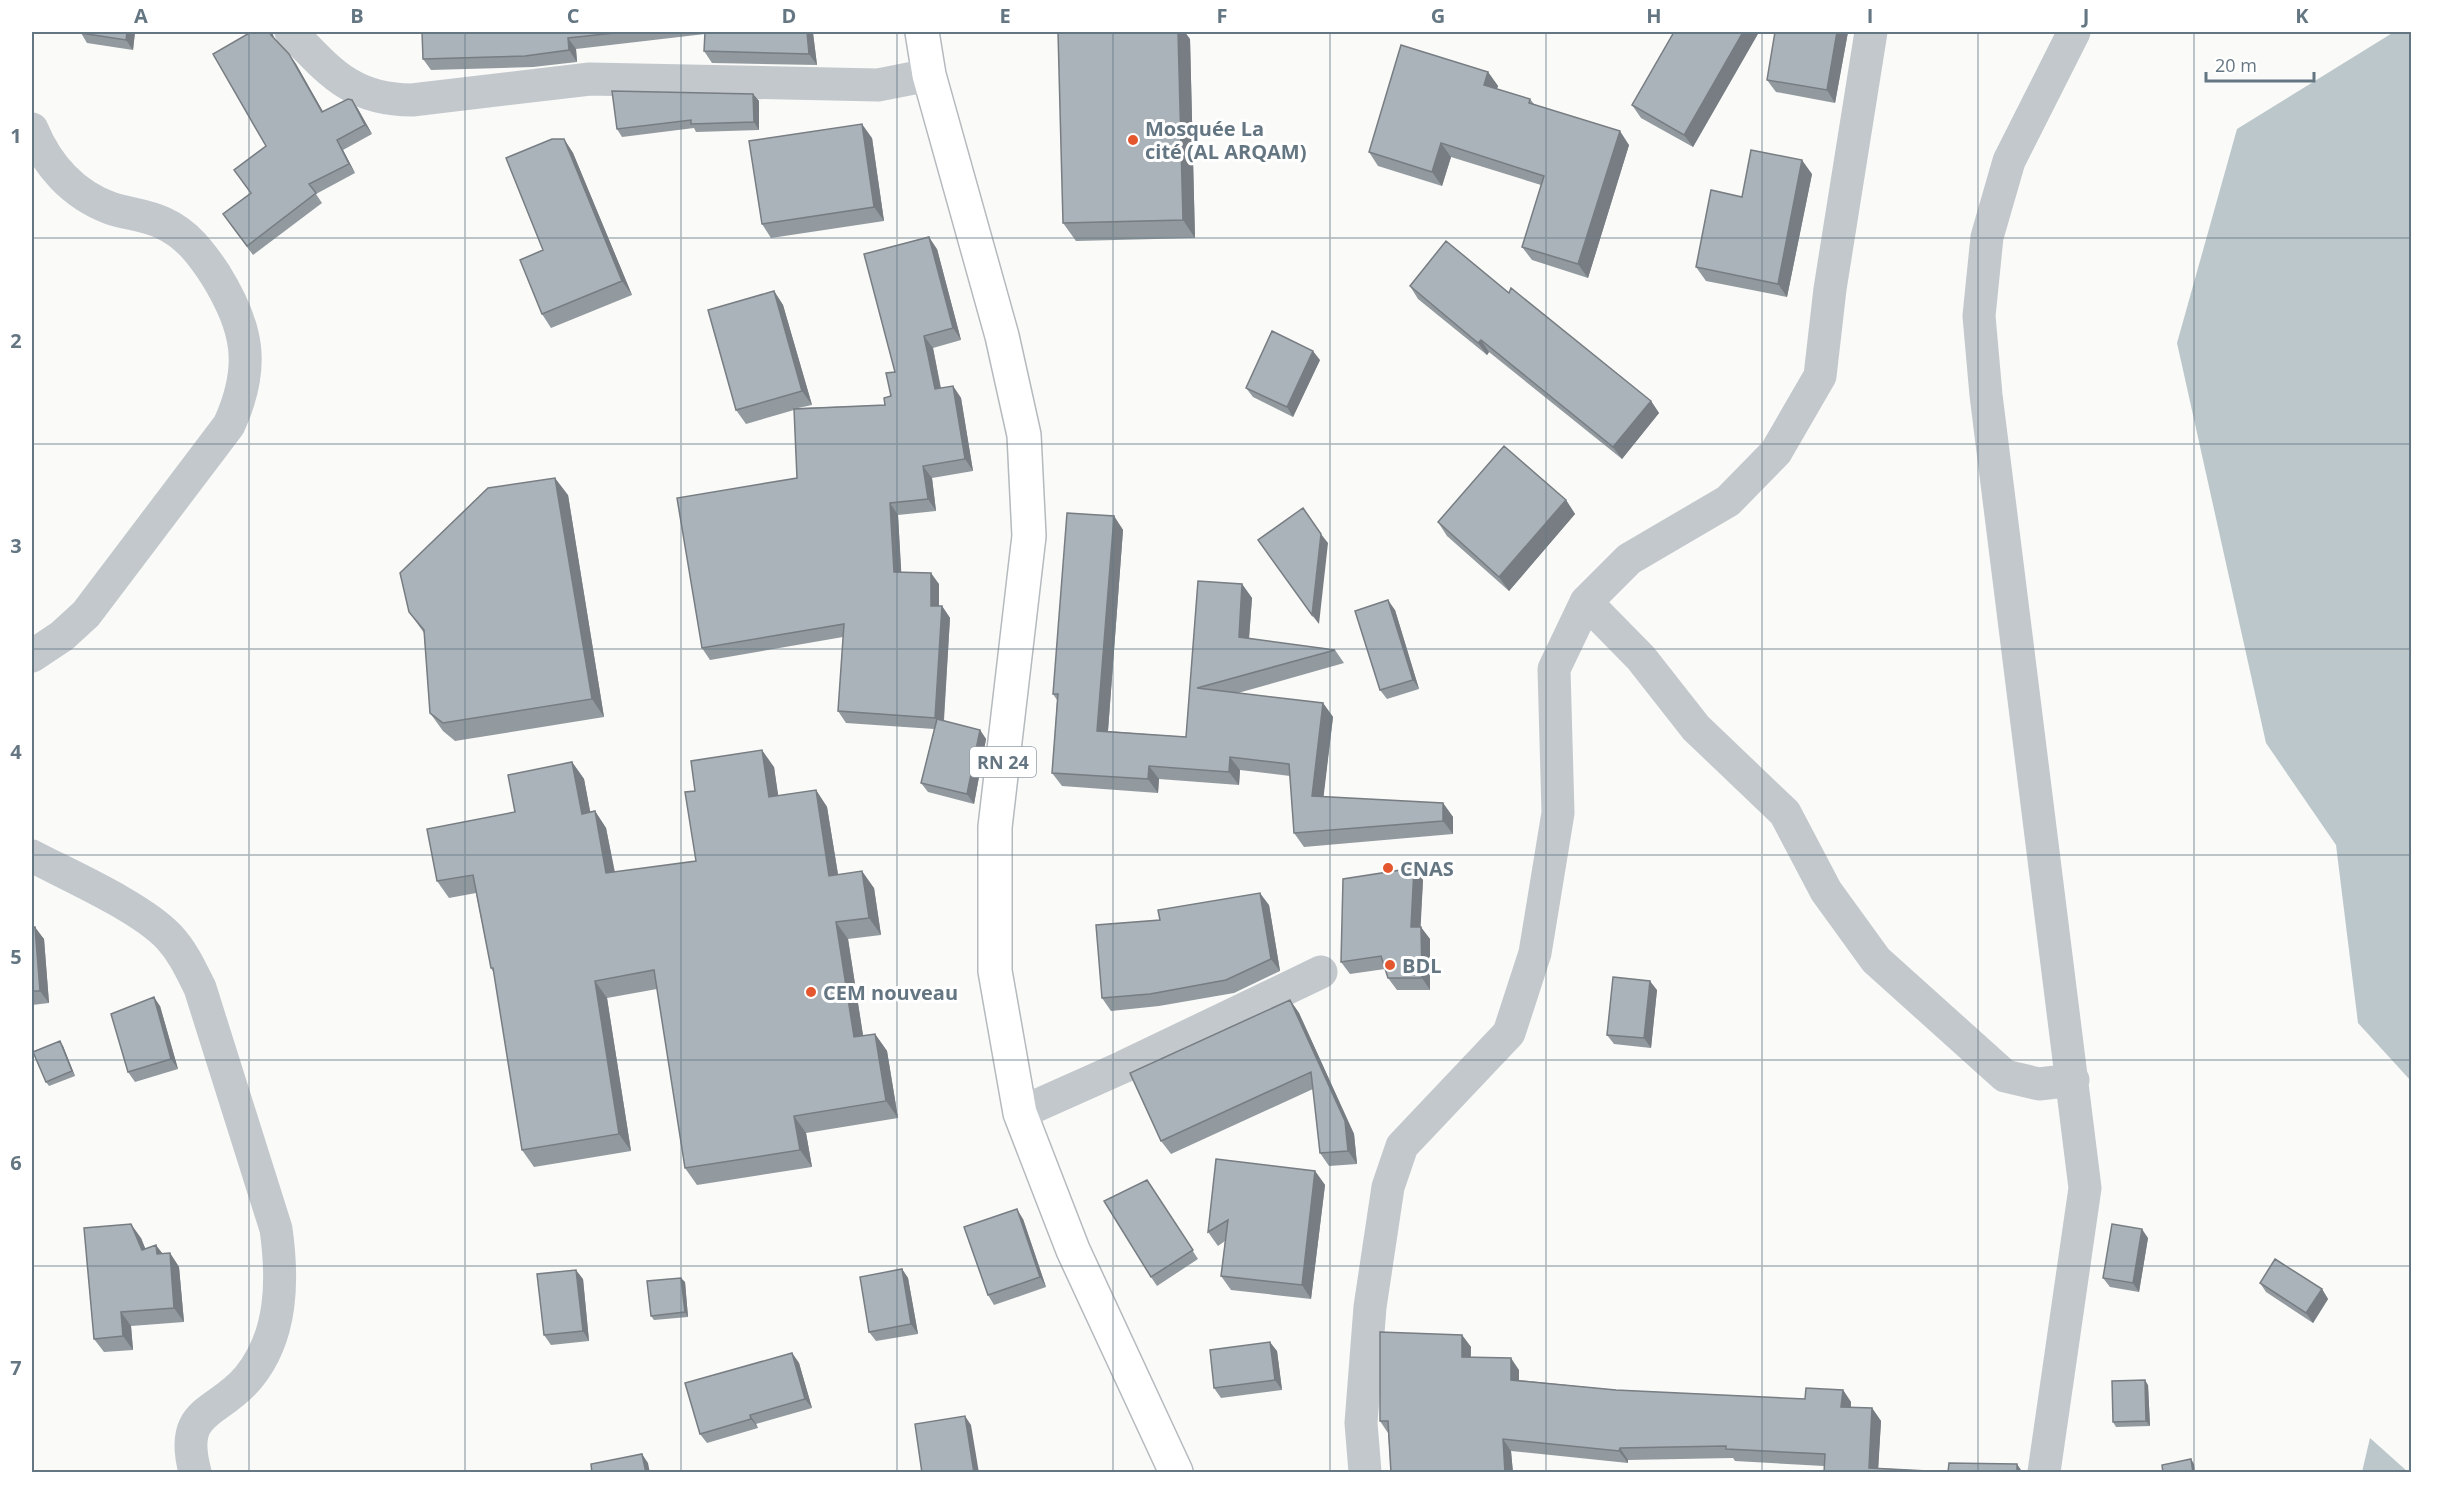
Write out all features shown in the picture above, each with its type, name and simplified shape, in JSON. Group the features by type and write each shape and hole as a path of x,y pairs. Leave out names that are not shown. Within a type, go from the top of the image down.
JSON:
{"main road":[{"name":"RN 24","path":"922,32 929,75 1002,336 1024,435 1029,536 995,827 995,971 1020,1113 1073,1251 1176,1473"}],"street":[{"path":"291,32 344,84 366,94 389,100 412,100 590,79 878,84 929,75"},
{"path":"1365,1473 1361,1423 1370,1307 1388,1187 1402,1146 1509,1033 1535,953 1558,813 1554,669 1586,602 1629,559 1728,501 1776,452 1820,376 1830,289 1871,32"},
{"path":"2044,1473 2085,1188 1986,395 1979,316 1987,237 2009,161 2074,32"},
{"path":"32,129 40,148 58,173 82,194 111,208 164,223 191,242 202,254 231,299 241,323 246,349 246,375 240,401 229,425 86,614 62,636 32,656"},
{"path":"1586,602 1641,658 1696,728 1785,813 1826,891 1876,960 2005,1076 2039,1084 2073,1080"},
{"path":"32,856 147,918 169,937 187,961 200,988 276,1228 281,1277 279,1307 268,1344 248,1378 198,1418 191,1446 195,1473"},
{"path":"1020,1113 1124,1067 1321,972"}],"shaded area":[{"path":"2394,32 2412,32 2411,1081 2358,1023 2336,845 2266,743 2177,343 2237,129"},
{"path":"2370,1438 2408,1472 2362,1472"}],"building":[{"path":"81,32 127,32 126,40"},
{"path":"251,32 269,32 289,54 322,112 348,99 352,100 365,125 337,140 349,164 309,184 316,193 247,246 223,214 251,193 234,170 266,146 213,54"},
{"path":"422,32 624,32 568,38 569,50 525,56 423,59"},
{"path":"705,32 807,32 809,54 704,51"},
{"name":"Mosquée La cité (AL ARQAM)","path":"1058,32 1178,32 1183,220 1063,223"},
{"path":"1674,32 1743,32 1684,135 1632,105"},
{"path":"1775,32 1837,32 1827,90 1767,80"},
{"path":"1401,45 1488,72 1484,85 1530,99 1529,103 1620,131 1578,264 1522,247 1544,176 1441,143 1432,172 1369,152"},
{"path":"612,91 753,94 754,122 691,124 691,120 617,129"},
{"path":"862,124 874,207 762,224 749,141"},
{"path":"552,139 564,139 622,281 542,314 520,260 543,250 506,158"},
{"path":"1751,150 1802,160 1778,284 1696,267 1711,190 1742,197"},
{"path":"929,237 953,328 924,336 935,389 953,386 965,459 923,466 928,499 890,503 894,572 931,573 931,606 942,606 935,718 838,711 844,624 702,648 677,498 797,478 794,409 885,405 884,398 891,396 886,373 895,372 864,254"},
{"path":"1446,241 1509,293 1511,288 1651,401 1613,447 1481,340 1478,343 1410,286"},
{"path":"774,291 802,391 736,410 708,310"},
{"path":"1272,331 1313,351 1287,407 1246,388"},
{"path":"1504,446 1566,500 1499,577 1438,522"},
{"path":"555,478 592,699 443,723 430,713 424,630 409,612 400,573 488,488"},
{"path":"1303,508 1321,534 1312,615 1258,540"},
{"path":"1067,513 1114,516 1097,731 1186,737 1198,581 1242,584 1239,637 1335,650 1197,688 1323,703 1312,796 1443,803 1443,821 1294,833 1289,764 1230,757 1229,772 1149,766 1148,779 1052,773 1058,694 1053,694"},
{"path":"1388,600 1413,680 1380,690 1355,611"},
{"path":"937,719 980,730 967,794 921,783"},
{"path":"762,750 769,797 816,790 829,876 862,871 869,918 836,922 854,1037 875,1034 886,1101 794,1116 800,1150 685,1168 654,970 595,981 619,1134 522,1150 493,968 491,968 473,875 437,881 427,829 515,812 508,775 572,762 582,814 595,811 606,873 696,861 685,792 695,791 691,761"},
{"path":"1414,868 1411,927 1421,927 1422,978 1388,978 1381,956 1341,962 1343,879"},
{"path":"1260,893 1271,959 1226,980 1150,994 1102,998 1096,925 1160,920 1158,910"},
{"path":"32,927 35,927 40,991 32,991"},
{"path":"1613,977 1650,981 1644,1038 1607,1035"},
{"path":"154,997 171,1059 128,1072 111,1014"},
{"path":"1290,1000 1345,1121 1348,1151 1320,1153 1311,1072 1161,1141 1130,1073"},
{"path":"60,1041 72,1071 46,1082 33,1052"},
{"path":"1216,1159 1315,1171 1302,1285 1221,1276 1228,1220 1208,1232"},
{"path":"1147,1180 1193,1250 1151,1277 1104,1201"},
{"path":"1017,1209 1040,1277 988,1295 964,1227"},
{"path":"131,1224 142,1250 156,1245 157,1254 170,1253 174,1308 121,1312 123,1336 94,1339 84,1228"},
{"path":"2112,1224 2142,1229 2133,1283 2103,1278"},
{"path":"2275,1259 2322,1289 2306,1313 2260,1283"},
{"path":"902,1269 911,1324 869,1332 860,1277"},
{"path":"576,1270 583,1331 544,1335 537,1274"},
{"path":"681,1278 685,1312 651,1316 647,1281"},
{"path":"1380,1332 1462,1335 1462,1357 1511,1358 1511,1380 1616,1390 1805,1399 1806,1388 1843,1390 1841,1407 1872,1408 1869,1468 1948,1472 1949,1463 2017,1464 2017,1473 1824,1473 1825,1454 1726,1449 1726,1446 1620,1448 1619,1451 1503,1439 1505,1473 1391,1473 1388,1421 1380,1421"},
{"path":"1270,1342 1275,1380 1214,1388 1210,1350"},
{"path":"792,1353 805,1399 750,1415 751,1419 700,1434 685,1383"},
{"path":"2145,1380 2146,1421 2113,1422 2112,1381"},
{"path":"965,1416 974,1473 922,1473 915,1424"},
{"path":"642,1454 646,1473 592,1473 591,1464"},
{"path":"2191,1459 2193,1473 2163,1473 2162,1465"}],"place":[{"name":"Mosquée La cité (AL ARQAM)","path":"1133,140"},
{"name":"CNAS","path":"1388,868"},
{"name":"BDL","path":"1390,965"},
{"name":"CEM nouveau","path":"811,992"}]}
